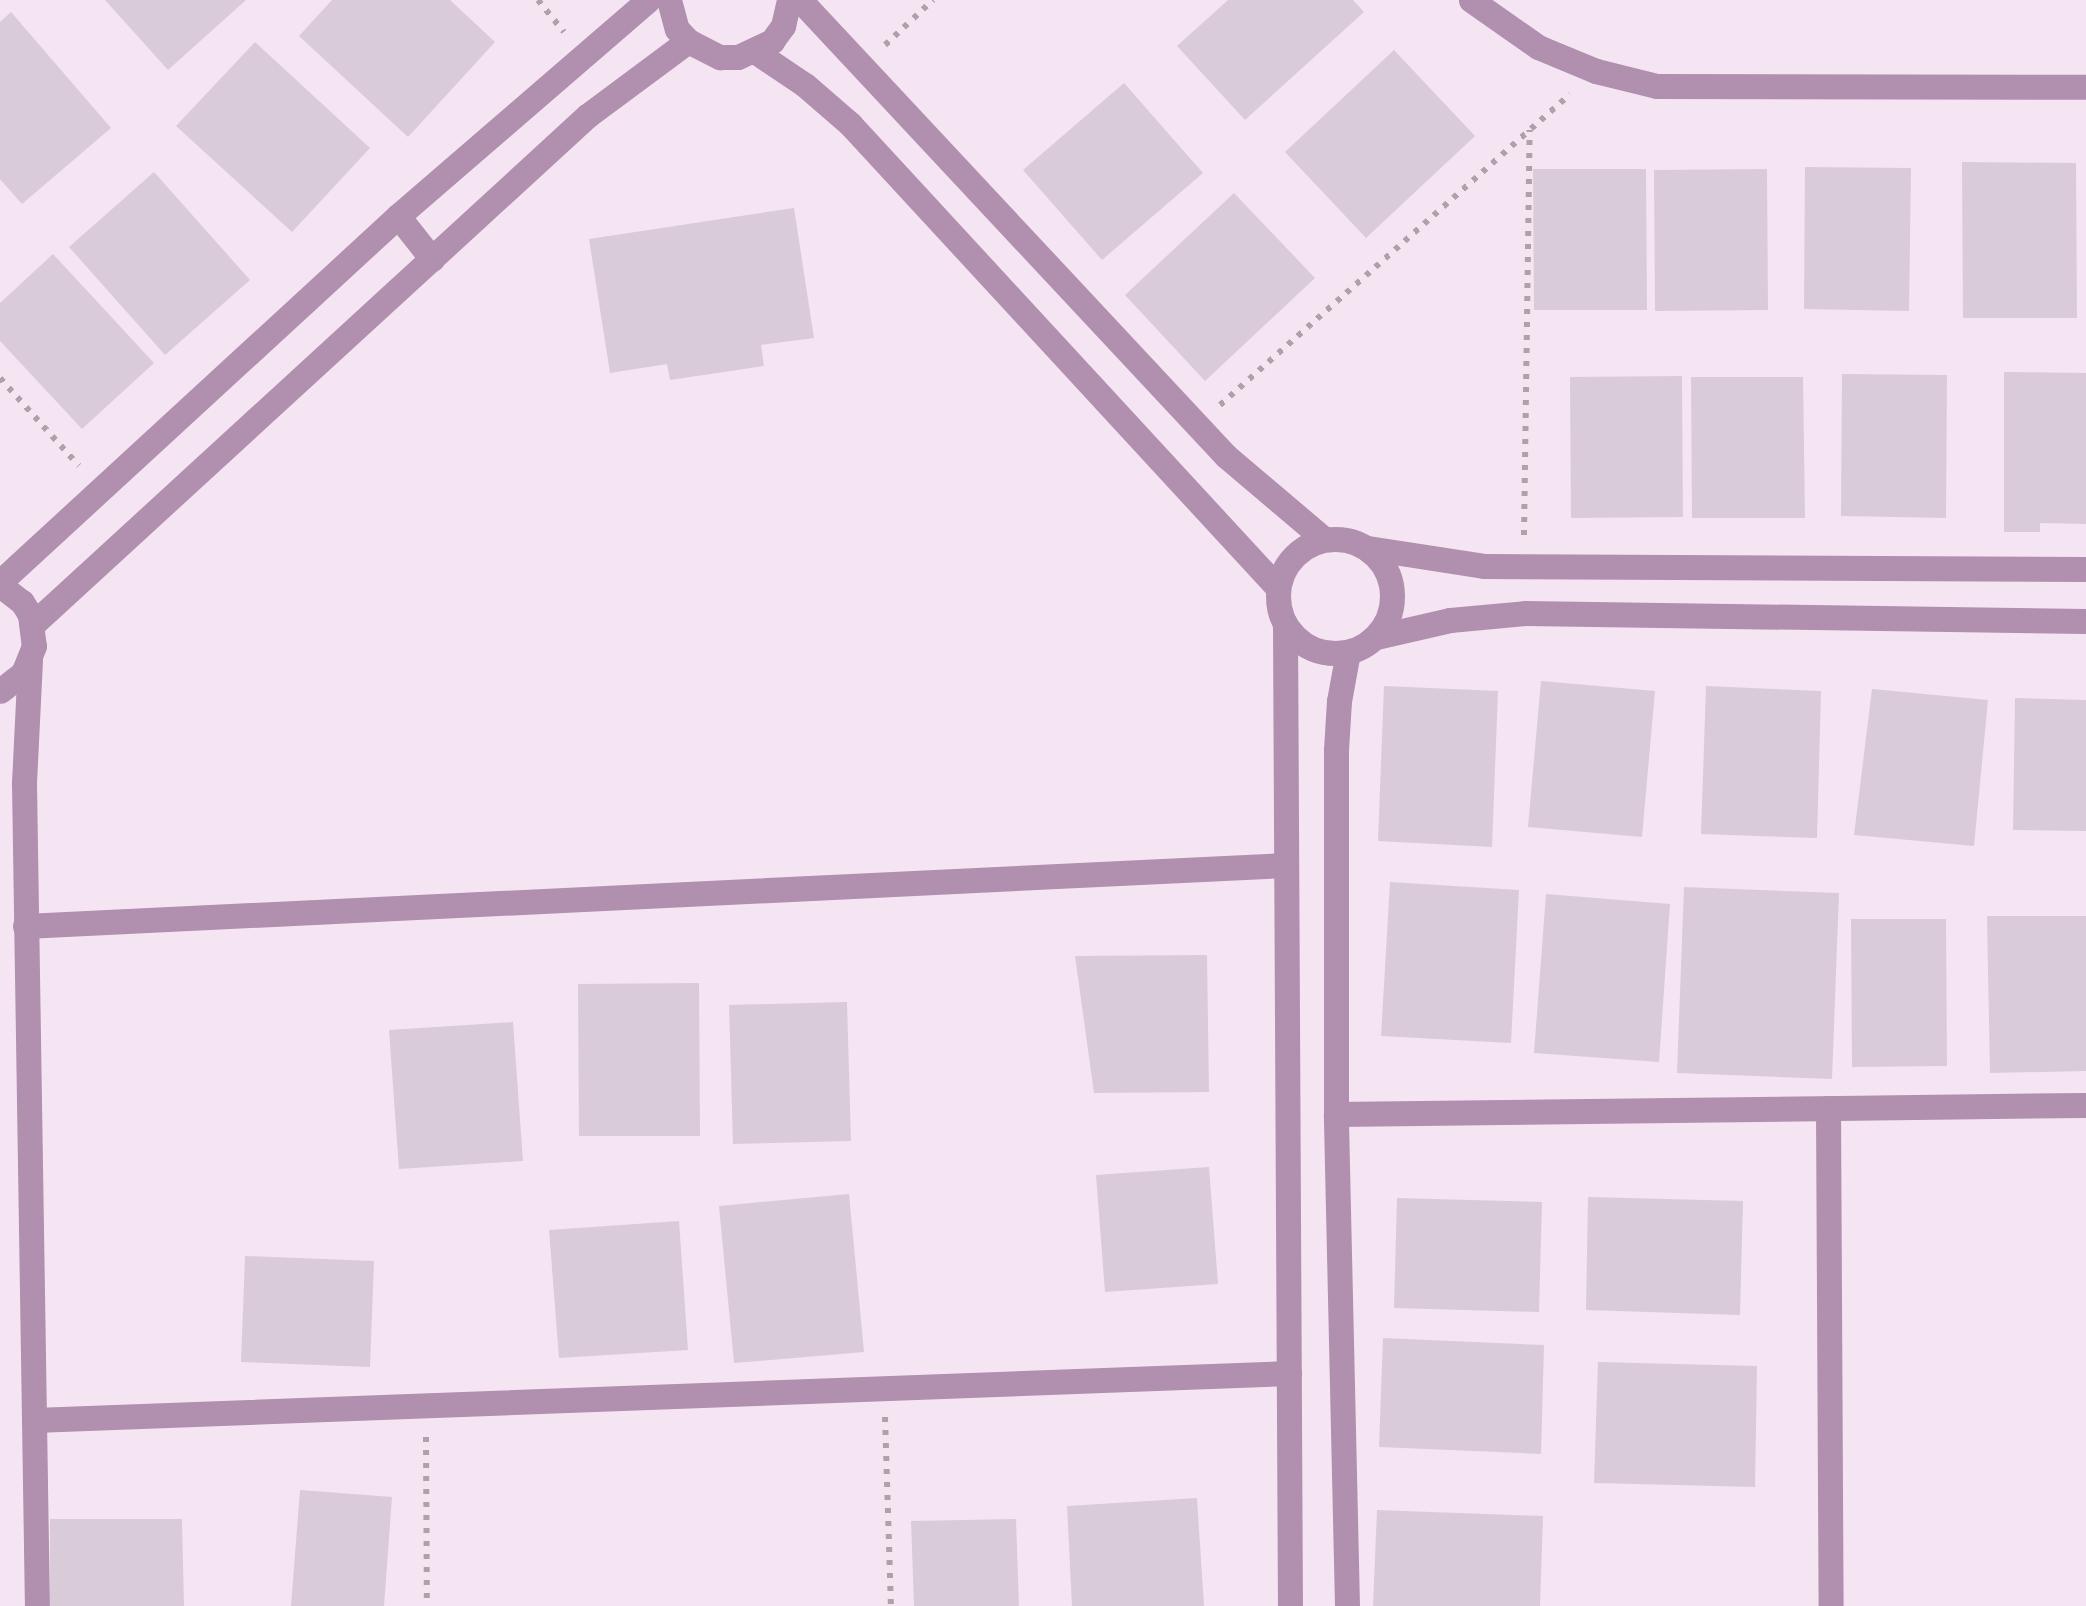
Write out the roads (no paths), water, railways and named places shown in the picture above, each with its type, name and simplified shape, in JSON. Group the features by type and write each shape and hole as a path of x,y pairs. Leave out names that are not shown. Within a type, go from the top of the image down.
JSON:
{"street":[{"path":"36,1606 24,782 32,626 22,602 0,584 398,216 648,0"},
{"path":"669,0 678,28 688,41 720,57 756,52 783,26 789,0"},
{"path":"800,0 1197,426 1260,490 1324,539"},
{"path":"1471,0 1538,47 1596,72 1658,86 2086,87"},
{"path":"32,626 587,116 688,41"},
{"path":"756,52 805,85 850,124 1278,588 1285,624 1290,1606"},
{"path":"398,216 432,258"},
{"path":"1278,588 1293,556 1324,539 1340,538 1368,548 1445,563 2086,569"},
{"path":"1368,548 1389,574 1393,591 1392,608 1376,637"},
{"path":"1285,624 1312,649 1348,652 1376,637 1450,620 1525,613 2086,621"},
{"path":"1347,1606 1336,1114 1336,725 1348,652"},
{"path":"0,691 23,673 30,660"},
{"path":"26,926 1286,865"},
{"path":"1336,1114 2086,1105"},
{"path":"1828,1108 1831,1606"},
{"path":"34,1420 1289,1373"}]}
